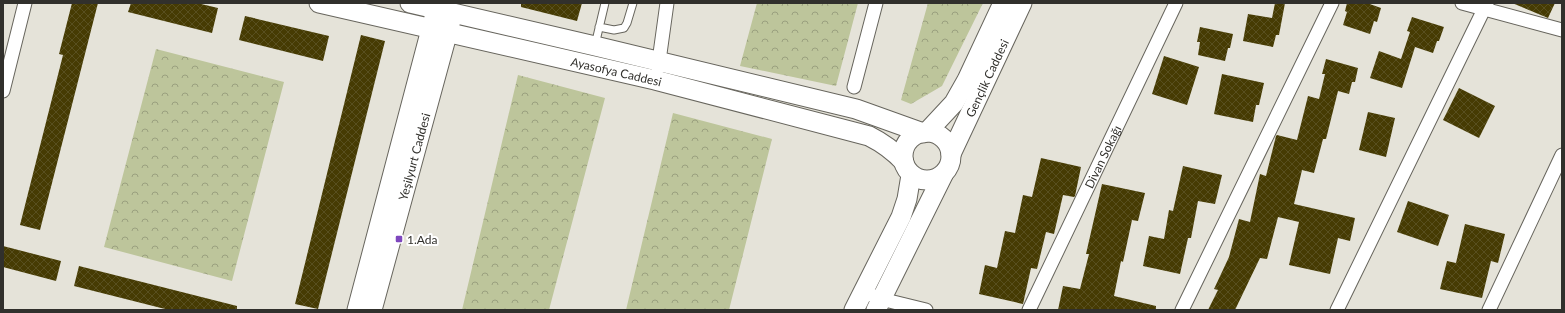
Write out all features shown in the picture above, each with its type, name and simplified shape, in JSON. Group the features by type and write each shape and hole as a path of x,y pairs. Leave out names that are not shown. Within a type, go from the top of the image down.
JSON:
{"main road":[{"name":"Ayasofya Caddesi","path":"319,3 655,80 868,136 882,142 895,151 907,168"},
{"name":"Ayasofya Caddesi","path":"410,3 446,7 595,46 856,109 925,132"},
{"name":"Gençlik Caddesi","path":"925,132 954,103 967,80 1003,3"},
{"name":"Gençlik Caddesi","path":"951,154 1022,3"},
{"name":"Yeşilyurt Caddesi","path":"357,310 446,7"},
{"name":"Yeşilyurt Caddesi","path":"372,310 439,31"},
{"path":"854,310 862,291 901,217 907,198 907,168 903,154 905,146 909,140 916,135 925,132 938,135 945,140 949,146 951,162 948,169 936,179 919,179 907,168"},
{"path":"878,305 943,174"}],"street":[{"path":"3,91 24,3"},
{"path":"655,80 667,3"},
{"path":"854,87 876,3"},
{"name":"Divan Sokağı","path":"1029,310 1176,3"},
{"path":"1182,310 1332,3"},
{"path":"1462,3 1485,6 1562,30"},
{"path":"1337,310 1485,6"},
{"path":"1489,310 1562,155"},
{"path":"862,291 878,305 926,310"}],"lane":[{"path":"595,46 604,3"},
{"path":"599,27 614,30 624,28 633,3"}],"green space":[{"path":"757,3 858,3 836,86 740,66"},
{"path":"928,3 983,3 942,86 911,104 901,100"},
{"path":"156,49 284,82 232,281 104,247"},
{"path":"518,75 605,98 549,310 462,310"},
{"path":"673,113 772,139 729,310 626,310"}],"building":[{"path":"72,3 98,3 40,230 20,225 63,55 59,54"},
{"path":"131,3 197,3 218,8 212,33 128,12"},
{"path":"521,3 582,3 577,21 521,7"},
{"path":"1275,3 1285,3 1279,35 1276,35 1273,47 1243,41 1248,14 1272,18"},
{"path":"1347,3 1367,3 1381,8 1377,22 1374,21 1370,34 1343,25 1347,12 1345,11"},
{"path":"1512,3 1555,3 1548,18"},
{"path":"245,16 329,36 323,61 239,40"},
{"path":"1412,17 1444,27 1433,53 1415,47 1402,88 1370,78 1379,51 1401,59 1410,32 1407,31"},
{"path":"1200,27 1233,34 1225,61 1198,55 1200,42 1197,42"},
{"path":"361,35 385,41 318,309 295,304"},
{"path":"1164,56 1199,67 1187,105 1152,94"},
{"path":"1326,59 1358,68 1355,82 1352,82 1349,94 1338,91 1326,139 1323,139 1314,173 1302,170 1294,204 1355,218 1350,241 1338,238 1330,274 1289,265 1299,222 1278,217 1267,259 1260,258 1235,310 1208,310 1218,290 1214,289 1229,257 1239,219 1250,222 1260,174 1266,176 1276,136 1297,140 1308,96 1319,99 1325,74 1322,74"},
{"path":"1222,74 1264,83 1259,105 1256,105 1253,122 1214,114"},
{"path":"1459,88 1495,106 1479,138 1443,120"},
{"path":"1368,112 1395,118 1386,157 1359,150"},
{"path":"1041,158 1081,167 1075,196 1063,195 1054,234 1046,232 1037,269 1031,268 1023,304 979,294 985,265 997,268 1005,231 1015,233 1023,195 1032,197"},
{"path":"1183,166 1222,175 1215,204 1198,201 1191,238 1188,238 1180,274 1143,266 1149,236 1164,239 1169,210 1173,211"},
{"path":"1102,184 1145,193 1138,221 1132,220 1123,262 1121,261 1114,296 1156,306 1156,310 1058,310 1063,286 1080,289 1089,254 1086,254"},
{"path":"1408,201 1449,215 1438,246 1397,232"},
{"path":"1465,224 1505,234 1498,263 1491,261 1482,298 1440,289 1447,261 1456,263"},
{"path":"3,246 61,261 56,281 3,267"},
{"path":"79,266 237,306 237,310 169,310 74,286"}],"place":[{"name":"1.Ada","path":"399,239"}]}
